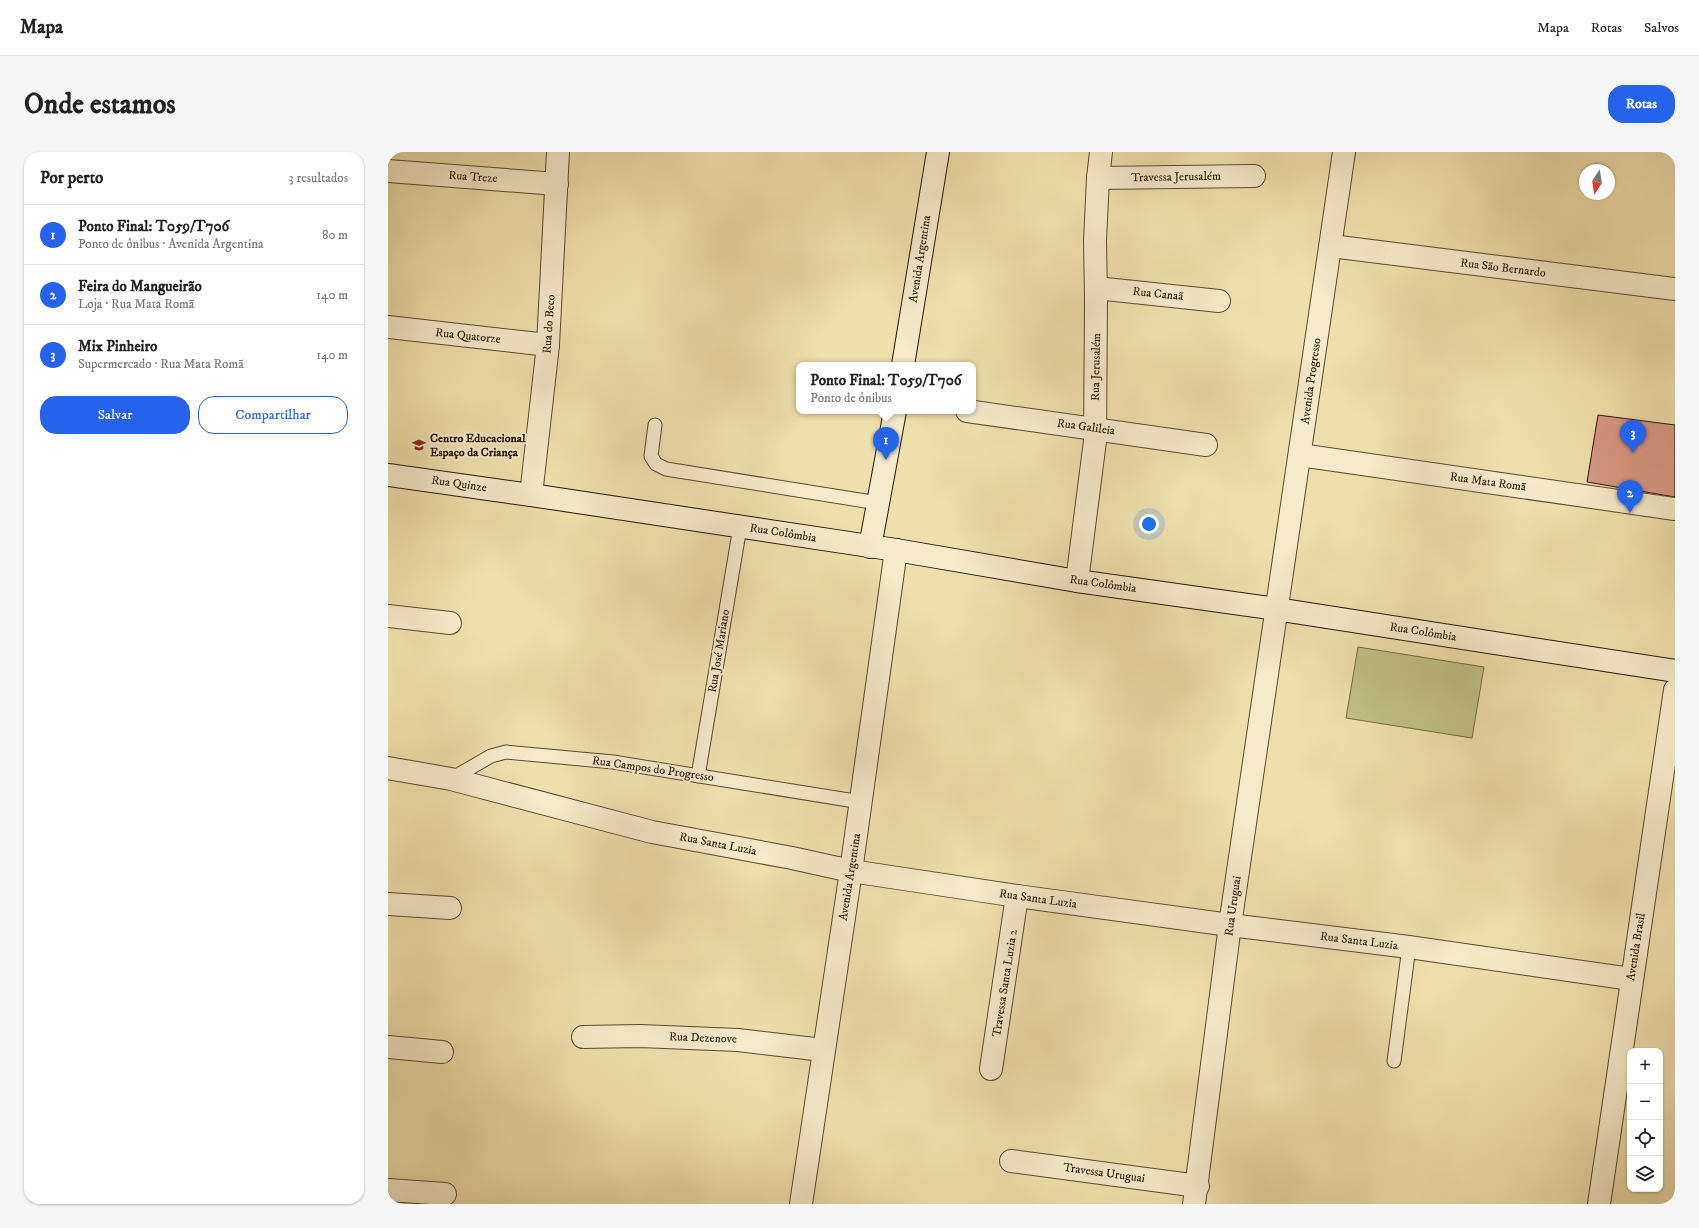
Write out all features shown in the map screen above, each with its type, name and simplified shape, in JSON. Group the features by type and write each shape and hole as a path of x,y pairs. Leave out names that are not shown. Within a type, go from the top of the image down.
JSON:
{"street":[{"name":"Rua do Beco","path":"531,495 548,345 558,152"},
{"name":"Avenida Argentina","path":"903,362 938,152"},
{"name":"Rua Jerusalém","path":"1077,581 1095,441 1095,240 1098,178 1101,152"},
{"name":"Avenida Progresso","path":"1276,609 1344,152"},
{"name":"Rua Treze","path":"388,171 557,184"},
{"name":"Travessa Jerusalém","path":"1098,178 1254,176"},
{"name":"Rua São Bernardo","path":"1331,246 1675,289"},
{"name":"Rua Canaã","path":"1096,288 1219,301"},
{"name":"Rua Quatorze","path":"388,327 548,345"},
{"name":"Rua Galileia","path":"976,412 1206,445"},
{"path":"870,547 894,414"},
{"name":"Rua Mata Romã","path":"1300,455 1675,508"},
{"name":"Rua Quinze","path":"388,475 531,495"},
{"name":"Rua Colômbia","path":"531,495 896,550 1077,581 1276,609 1675,671"},
{"name":"Avenida Argentina","path":"801,1204 851,871 896,550"},
{"name":"Rua Uruguai","path":"1196,1195 1230,925 1276,609"},
{"path":"388,616 450,623"},
{"name":"Avenida Brasil","path":"1599,1204 1631,979 1675,690"},
{"name":"Rua Santa Luzia","path":"388,768 451,780 652,832 792,858 851,871 1018,896 1230,925 1410,947 1631,979"},
{"name":"Travessa Santa Luzia 2","path":"991,1069 1018,896"},
{"path":"388,904 450,908"},
{"name":"Rua Dezenove","path":"583,1037 640,1036 738,1040 823,1050"},
{"path":"388,1047 442,1052"},
{"name":"Travessa Uruguai","path":"1011,1161 1196,1195"},
{"path":"388,1190 445,1194"}],"lane":[{"path":"655,425 650,456 656,464 666,469 878,503"},
{"name":"Rua José Mariano","path":"698,776 740,526"},
{"name":"Rua Campos do Progresso","path":"451,780 491,756 506,752 613,762 861,802"},
{"path":"1394,1061 1410,947"}],"green space":[{"path":"1358,647 1484,667 1472,738 1346,718"}],"building":[{"path":"1598,415 1675,425 1675,497 1587,482"}],"place":[{"name":"Centro Educacional Espaço da Criança","path":"419,445"},
{"name":"Mix Pinheiro","path":"1633,453"},
{"name":"Ponto Final: T059/T706","path":"886,460"},
{"name":"Feira do Mangueirão","path":"1630,513"}]}
